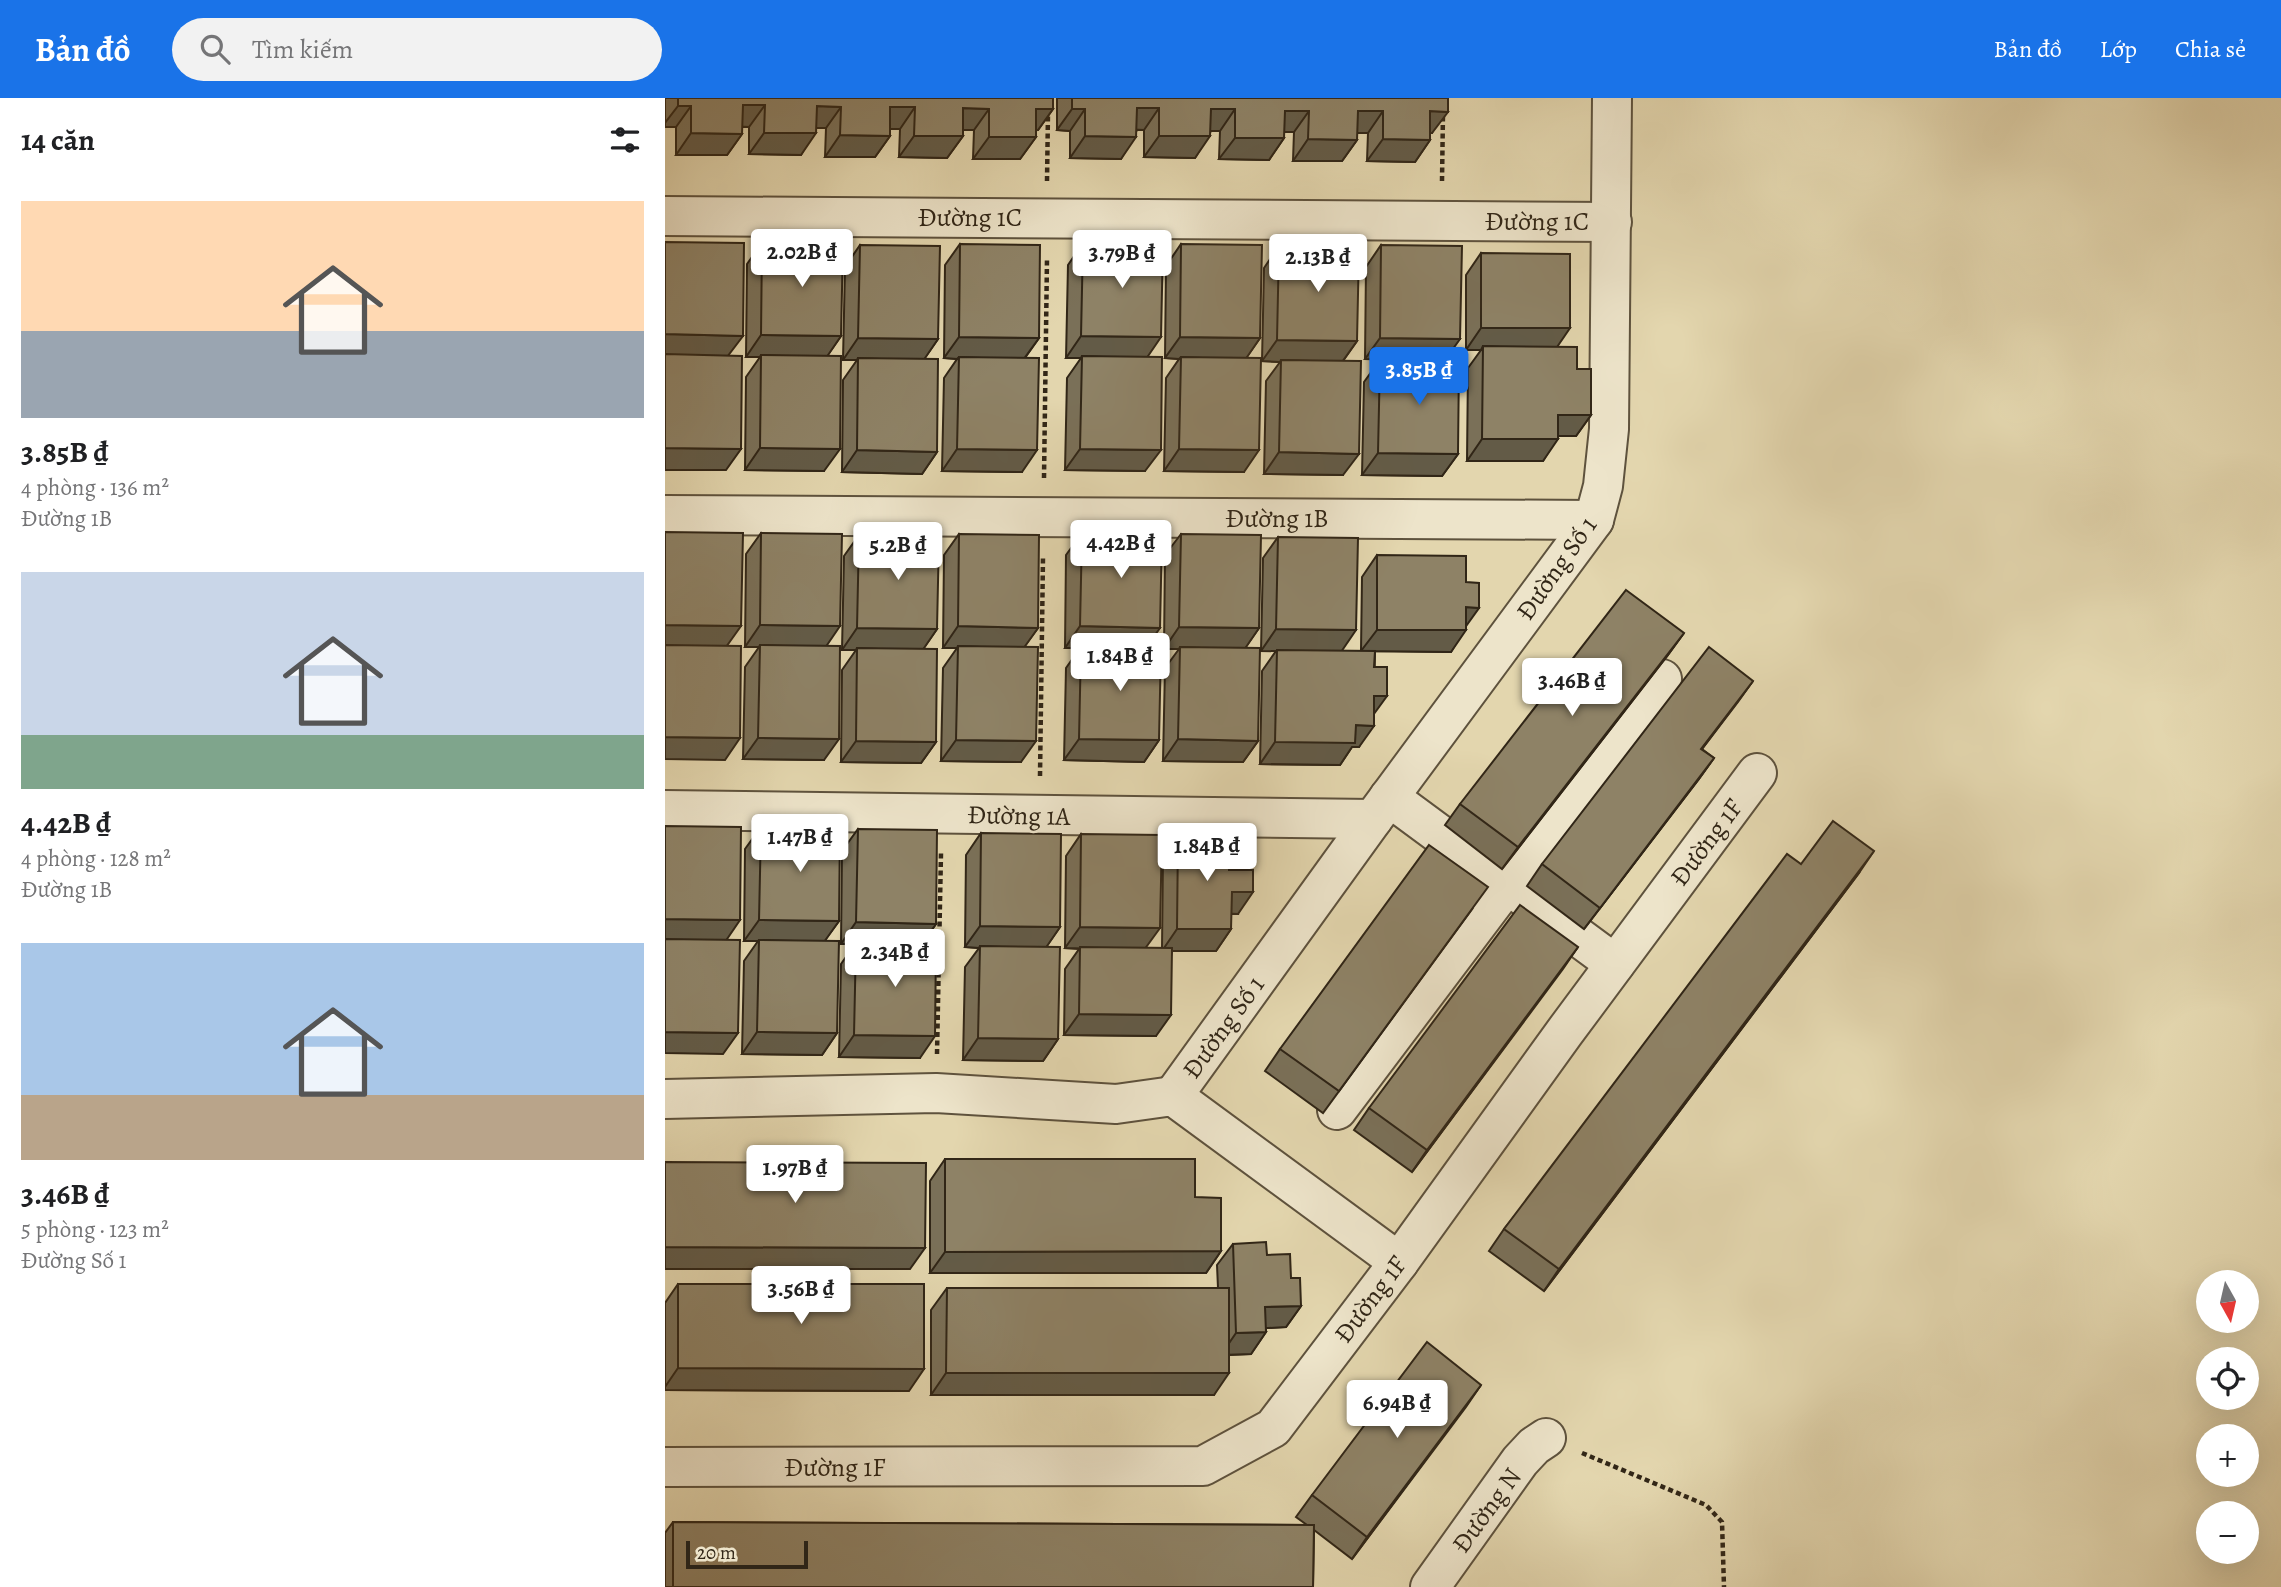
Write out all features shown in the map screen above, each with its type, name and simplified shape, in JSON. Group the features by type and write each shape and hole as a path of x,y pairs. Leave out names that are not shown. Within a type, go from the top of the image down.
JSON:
{"street":[{"name":"Đường Số 1","path":"1173,1096 1594,520 1603,486 1609,429 1612,98"},
{"name":"Đường 1C","path":"665,216 1612,222"},
{"name":"Đường 1B","path":"665,515 1594,520"},
{"path":"1337,1110 1662,678"},
{"name":"Đường 1F","path":"665,1467 1203,1466 1273,1428 1399,1262 1757,773"},
{"name":"Đường 1A","path":"665,810 1040,815 1381,808"},
{"path":"1381,808 1508,884 1615,964"},
{"name":"Đường Số 1","path":"665,1099 936,1093 1116,1104 1173,1096 1399,1262"},
{"name":"Đường N","path":"1430,1587 1520,1461 1546,1438"}],"path":[{"path":"1040,815 1048,111"},
{"path":"1442,221 1443,112"},
{"path":"936,1093 941,814"},
{"path":"1546,1438 1706,1505 1722,1522 1724,1587"}],"building":[{"path":"678,98 1053,98 1053,109 1036,109 1036,137 989,137 989,109 963,108 963,136 914,136 915,107 890,107 890,136 840,135 841,107 817,106 816,133 764,133 765,105 743,105 742,134 691,133 691,106 678,106"},
{"path":"1072,98 1448,98 1448,112 1430,111 1430,140 1383,139 1383,111 1358,111 1357,140 1308,139 1309,111 1285,111 1284,138 1235,138 1235,109 1211,109 1210,136 1159,136 1159,108 1137,108 1136,137 1085,136 1085,109 1072,109"},
{"path":"665,242 744,243 743,336 665,334"},
{"path":"762,243 843,244 841,336 761,335"},
{"path":"1083,243 1163,244 1161,337 1081,336"},
{"path":"960,244 1040,245 1039,338 959,337"},
{"path":"1181,244 1262,245 1260,338 1180,337"},
{"path":"860,245 940,246 938,339 858,338"},
{"path":"1381,245 1462,246 1460,339 1380,338"},
{"path":"1279,246 1359,248 1357,341 1277,340"},
{"path":"1481,253 1570,254 1570,328 1481,328"},
{"path":"1483,346 1577,347 1577,369 1591,369 1591,415 1558,415 1558,439 1482,439"},
{"path":"665,354 742,356 741,449 665,448"},
{"path":"761,355 841,356 840,449 760,448"},
{"path":"1082,356 1162,357 1161,450 1080,449"},
{"path":"959,357 1039,358 1037,450 957,449"},
{"path":"1181,357 1261,358 1259,450 1179,449"},
{"path":"858,358 938,359 937,452 857,450"},
{"path":"1281,360 1361,361 1359,454 1279,452"},
{"path":"1380,360 1459,362 1458,454 1378,453"},
{"path":"665,532 743,533 741,626 665,625"},
{"path":"761,533 842,534 840,626 760,625"},
{"path":"1082,533 1162,534 1160,628 1080,626"},
{"path":"959,534 1039,535 1038,628 958,626"},
{"path":"1181,534 1261,535 1259,628 1179,627"},
{"path":"859,535 939,536 937,629 857,628"},
{"path":"1278,537 1358,538 1356,630 1276,629"},
{"path":"1377,555 1466,556 1466,582 1479,583 1479,608 1466,607 1466,630 1377,630"},
{"path":"1626,590 1684,633 1518,847 1460,804"},
{"path":"665,645 741,646 740,738 665,737"},
{"path":"760,645 840,646 839,739 758,738"},
{"path":"958,646 1038,647 1036,741 956,740"},
{"path":"1081,646 1161,647 1159,740 1079,739"},
{"path":"1180,647 1260,648 1258,741 1178,739"},
{"path":"1709,647 1753,681 1701,749 1714,758 1600,908 1542,864"},
{"path":"857,648 937,649 936,742 856,741"},
{"path":"1277,650 1375,651 1374,667 1387,667 1387,696 1374,696 1374,726 1356,725 1355,743 1275,742"},
{"path":"1833,821 1874,851 1559,1269 1504,1229 1787,854 1801,864"},
{"path":"665,826 741,827 740,920 665,919"},
{"path":"761,827 840,828 839,921 759,920"},
{"path":"858,829 937,830 936,924 856,922"},
{"path":"981,833 1061,834 1060,927 980,926"},
{"path":"1081,834 1162,835 1160,928 1080,927"},
{"path":"1178,837 1229,837 1229,870 1253,870 1253,892 1232,892 1231,929 1177,929"},
{"path":"1429,845 1488,887 1339,1091 1280,1049"},
{"path":"1520,905 1578,947 1427,1150 1369,1108"},
{"path":"665,939 740,940 738,1033 665,1032"},
{"path":"759,940 839,941 837,1033 757,1032"},
{"path":"856,942 936,944 935,1036 854,1035"},
{"path":"980,946 1060,947 1058,1039 978,1038"},
{"path":"1080,947 1172,948 1171,1015 1079,1014"},
{"path":"945,1159 1195,1159 1195,1197 1221,1198 1221,1251 945,1252"},
{"path":"665,1162 926,1163 925,1248 665,1247"},
{"path":"1266,1242 1267,1255 1290,1254 1291,1278 1300,1278 1301,1306 1265,1307 1266,1332 1236,1333 1233,1244"},
{"path":"678,1284 924,1284 924,1369 678,1368"},
{"path":"947,1288 1229,1288 1229,1373 946,1373"},
{"path":"1427,1342 1481,1385 1367,1537 1312,1495"},
{"path":"673,1522 1314,1525 1313,1587 673,1587"}]}
